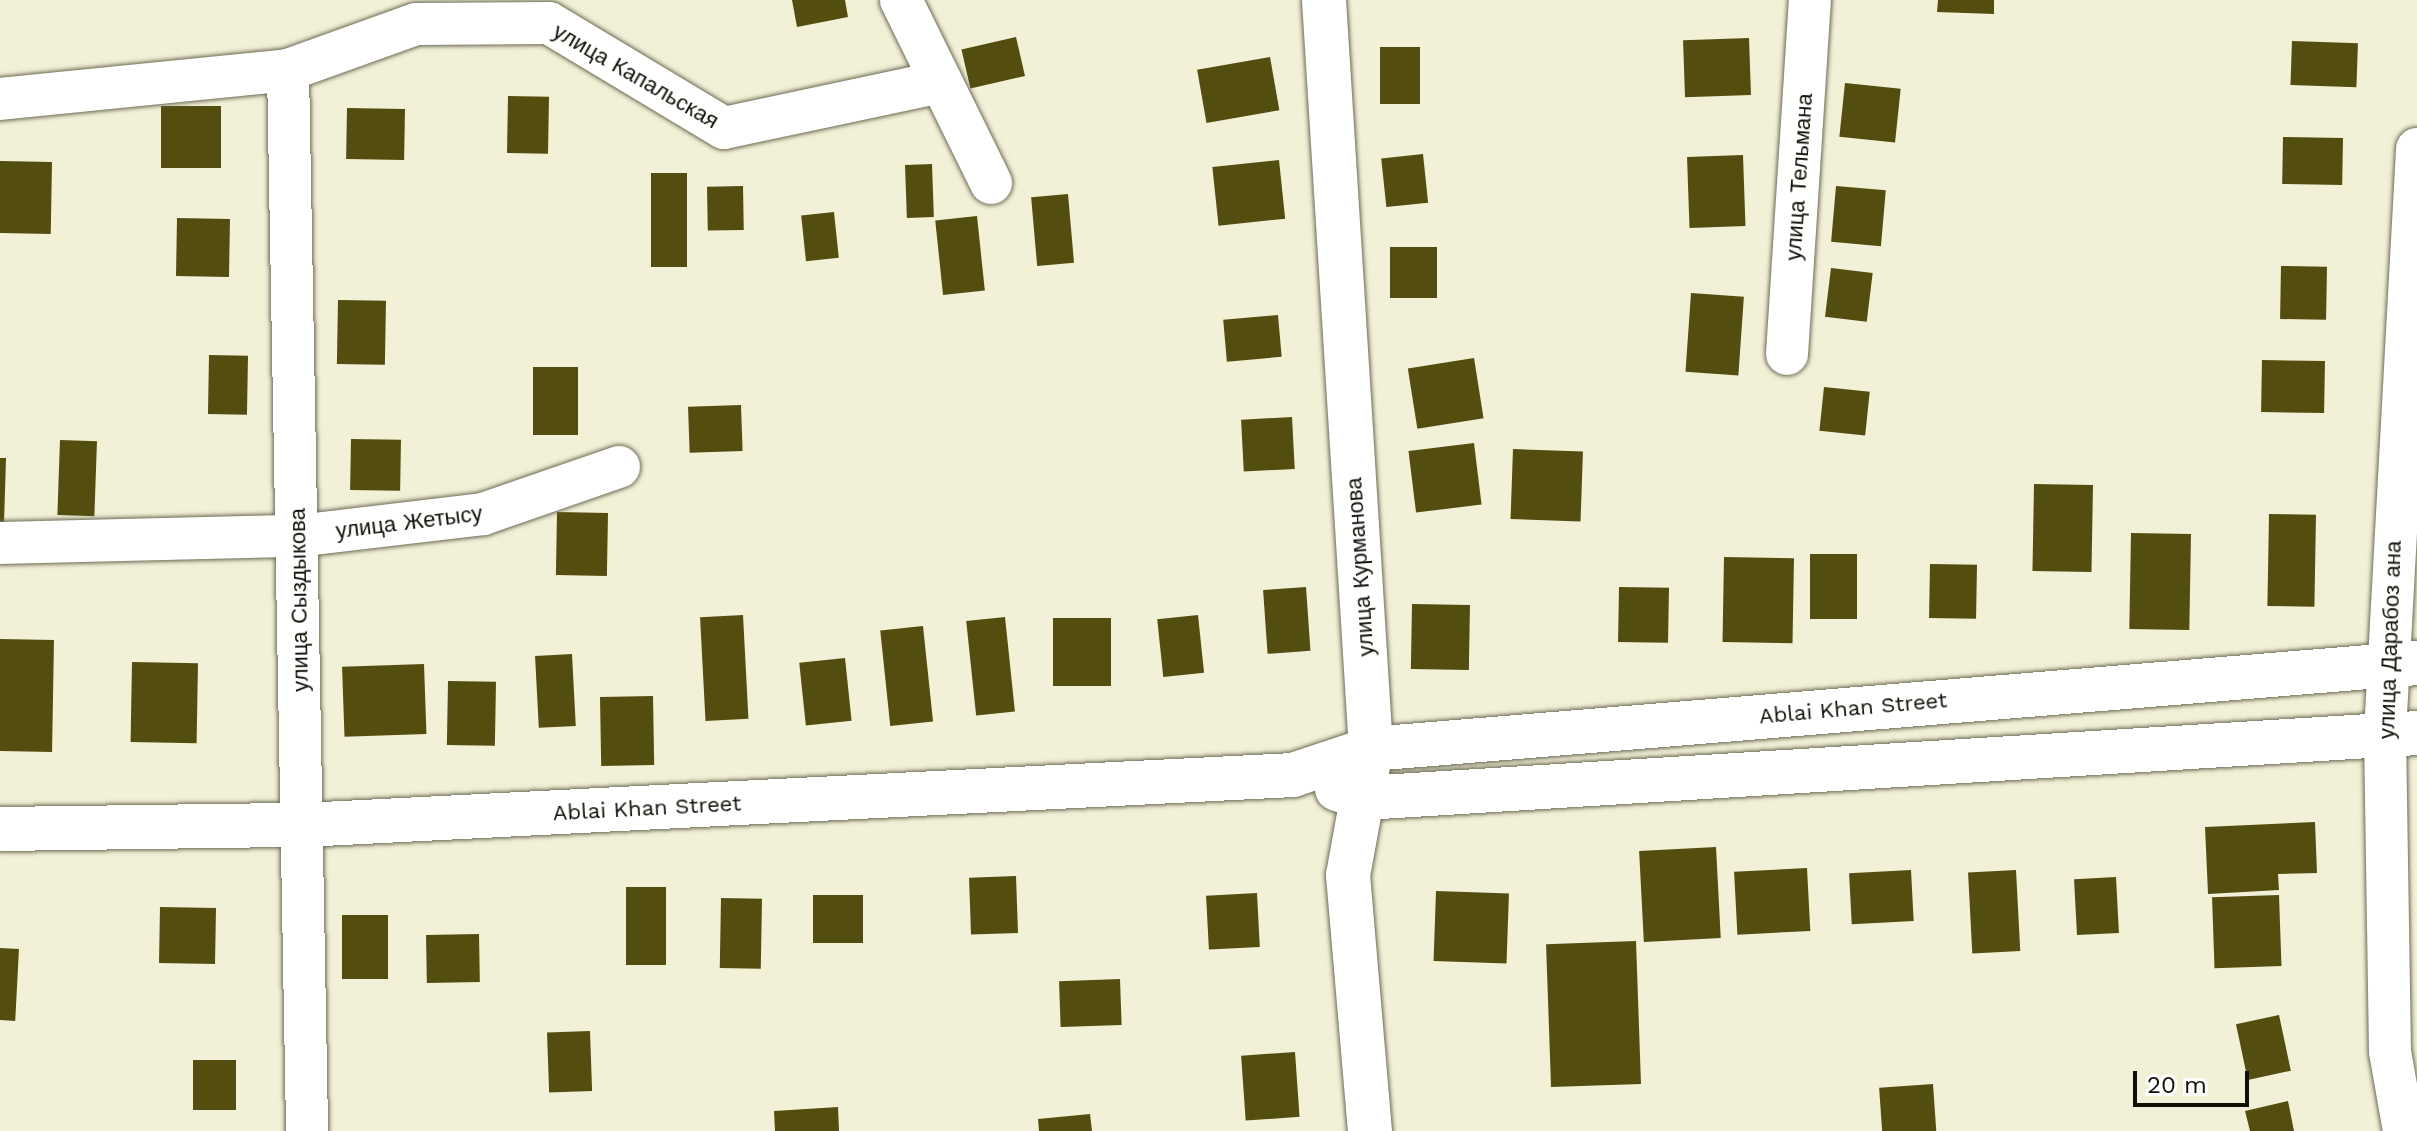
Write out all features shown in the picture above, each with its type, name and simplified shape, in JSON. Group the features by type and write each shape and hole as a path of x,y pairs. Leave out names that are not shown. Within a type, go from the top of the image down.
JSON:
{"street":[{"path":"901,0 991,183"},
{"name":"улица Курманова","path":"1324,0 1371,749 1348,875 1370,1131"},
{"name":"улица Тельмана","path":"1787,354 1810,0"},
{"name":"улица Капальская","path":"0,99 288,70 416,24 549,23 724,128 941,82"},
{"name":"улица Сыздыкова","path":"288,70 307,1131"},
{"name":"улица Дарабоз ана","path":"2404,1131 2390,1052 2417,149"},
{"name":"улица Жетысу","path":"0,543 297,536 483,514 619,467"},
{"name":"Ablai Khan Street","path":"0,829 303,825 1293,775 1371,749 2402,663"},
{"name":"Ablai Khan Street","path":"1293,775 1364,798 2401,733"}],"building":[{"path":"792,0 845,0 848,17 797,27"},
{"path":"1938,0 1994,0 1994,14 1937,12"},
{"path":"1016,37 1025,76 970,89 961,50"},
{"path":"1749,38 1751,95 1685,97 1683,40"},
{"path":"2292,41 2358,43 2356,87 2290,85"},
{"path":"1380,47 1420,47 1420,104 1380,104"},
{"path":"1270,57 1279,110 1207,123 1197,70"},
{"path":"1845,83 1901,89 1895,143 1839,137"},
{"path":"508,96 549,97 548,154 507,153"},
{"path":"161,106 221,106 221,168 161,168"},
{"path":"347,108 405,109 404,160 346,159"},
{"path":"2283,137 2343,138 2342,185 2282,184"},
{"path":"1423,154 1428,203 1386,207 1381,158"},
{"path":"1743,155 1745,226 1690,228 1687,157"},
{"path":"1279,160 1285,219 1219,226 1212,167"},
{"path":"0,161 52,162 51,234 0,233"},
{"path":"932,164 934,217 907,218 905,165"},
{"path":"651,173 687,173 687,267 651,267"},
{"path":"743,186 744,230 708,231 707,187"},
{"path":"1836,186 1886,190 1881,246 1831,242"},
{"path":"1068,194 1074,263 1037,266 1031,197"},
{"path":"834,212 839,258 806,261 801,215"},
{"path":"977,216 985,291 943,295 935,220"},
{"path":"177,218 230,219 229,277 176,276"},
{"path":"1390,247 1437,247 1437,298 1390,298"},
{"path":"2281,266 2327,267 2326,320 2280,319"},
{"path":"1831,268 1873,273 1867,322 1825,317"},
{"path":"1691,293 1744,297 1738,376 1685,372"},
{"path":"338,300 386,301 385,365 337,364"},
{"path":"1278,315 1282,357 1227,362 1223,320"},
{"path":"209,355 248,356 247,415 208,414"},
{"path":"1474,358 1484,418 1417,429 1408,368"},
{"path":"2262,360 2325,361 2324,413 2261,412"},
{"path":"533,367 578,367 578,435 533,435"},
{"path":"1824,387 1870,392 1865,436 1819,431"},
{"path":"741,405 743,451 690,453 688,407"},
{"path":"1292,417 1295,469 1244,472 1241,420"},
{"path":"351,439 401,440 400,491 350,490"},
{"path":"60,440 97,441 94,516 57,515"},
{"path":"1474,443 1482,505 1416,513 1408,451"},
{"path":"1513,449 1583,451 1581,521 1511,519"},
{"path":"0,458 6,458 4,523 0,523"},
{"path":"2034,484 2093,485 2091,572 2032,571"},
{"path":"557,512 608,513 607,576 556,575"},
{"path":"2269,514 2316,515 2314,607 2267,606"},
{"path":"2131,533 2191,534 2189,630 2129,629"},
{"path":"1810,554 1857,554 1857,619 1810,619"},
{"path":"1724,557 1794,558 1793,643 1723,642"},
{"path":"1930,564 1977,565 1976,619 1929,618"},
{"path":"1306,587 1310,651 1268,654 1263,590"},
{"path":"1619,587 1669,588 1668,643 1618,642"},
{"path":"1412,604 1470,605 1469,670 1411,669"},
{"path":"743,615 748,719 706,721 700,617"},
{"path":"1198,615 1204,673 1163,677 1157,619"},
{"path":"1005,617 1015,711 976,716 966,621"},
{"path":"1053,618 1111,618 1111,686 1053,686"},
{"path":"923,626 933,721 890,726 880,630"},
{"path":"0,639 54,640 52,752 0,751"},
{"path":"572,654 576,726 539,728 535,656"},
{"path":"845,658 852,721 806,725 799,663"},
{"path":"132,662 198,663 197,743 131,742"},
{"path":"424,664 426,734 344,737 342,667"},
{"path":"448,681 496,682 495,746 447,745"},
{"path":"653,696 654,765 601,766 600,697"},
{"path":"2315,822 2317,873 2278,874 2279,890 2208,894 2205,827"},
{"path":"1716,847 1721,938 1644,942 1639,851"},
{"path":"1807,868 1810,931 1737,935 1734,872"},
{"path":"1911,870 1914,921 1852,924 1849,873"},
{"path":"2016,870 2020,951 1972,953 1968,873"},
{"path":"1016,876 1018,933 971,935 969,878"},
{"path":"2116,877 2119,933 2077,935 2074,879"},
{"path":"626,887 666,887 666,965 626,965"},
{"path":"1436,891 1509,894 1507,964 1434,961"},
{"path":"1257,893 1260,947 1209,950 1206,896"},
{"path":"813,895 863,895 863,943 813,943"},
{"path":"2279,895 2281,966 2215,968 2212,897"},
{"path":"721,898 762,899 761,969 720,968"},
{"path":"160,907 216,908 215,964 159,963"},
{"path":"342,915 388,915 388,979 342,979"},
{"path":"479,934 480,982 427,983 426,935"},
{"path":"1636,941 1641,1084 1551,1087 1546,944"},
{"path":"0,948 19,949 15,1021 0,1020"},
{"path":"1120,979 1122,1025 1061,1027 1059,981"},
{"path":"2279,1015 2291,1071 2248,1080 2236,1024"},
{"path":"590,1031 592,1091 549,1092 547,1033"},
{"path":"1295,1052 1300,1117 1246,1121 1241,1056"},
{"path":"193,1060 236,1060 236,1110 193,1110"},
{"path":"1933,1084 1936,1131 1882,1131 1879,1088"},
{"path":"2288,1101 2294,1131 2250,1131 2245,1111"},
{"path":"838,1107 839,1131 775,1131 774,1111"},
{"path":"1090,1114 1092,1131 1039,1131 1038,1119"}]}
